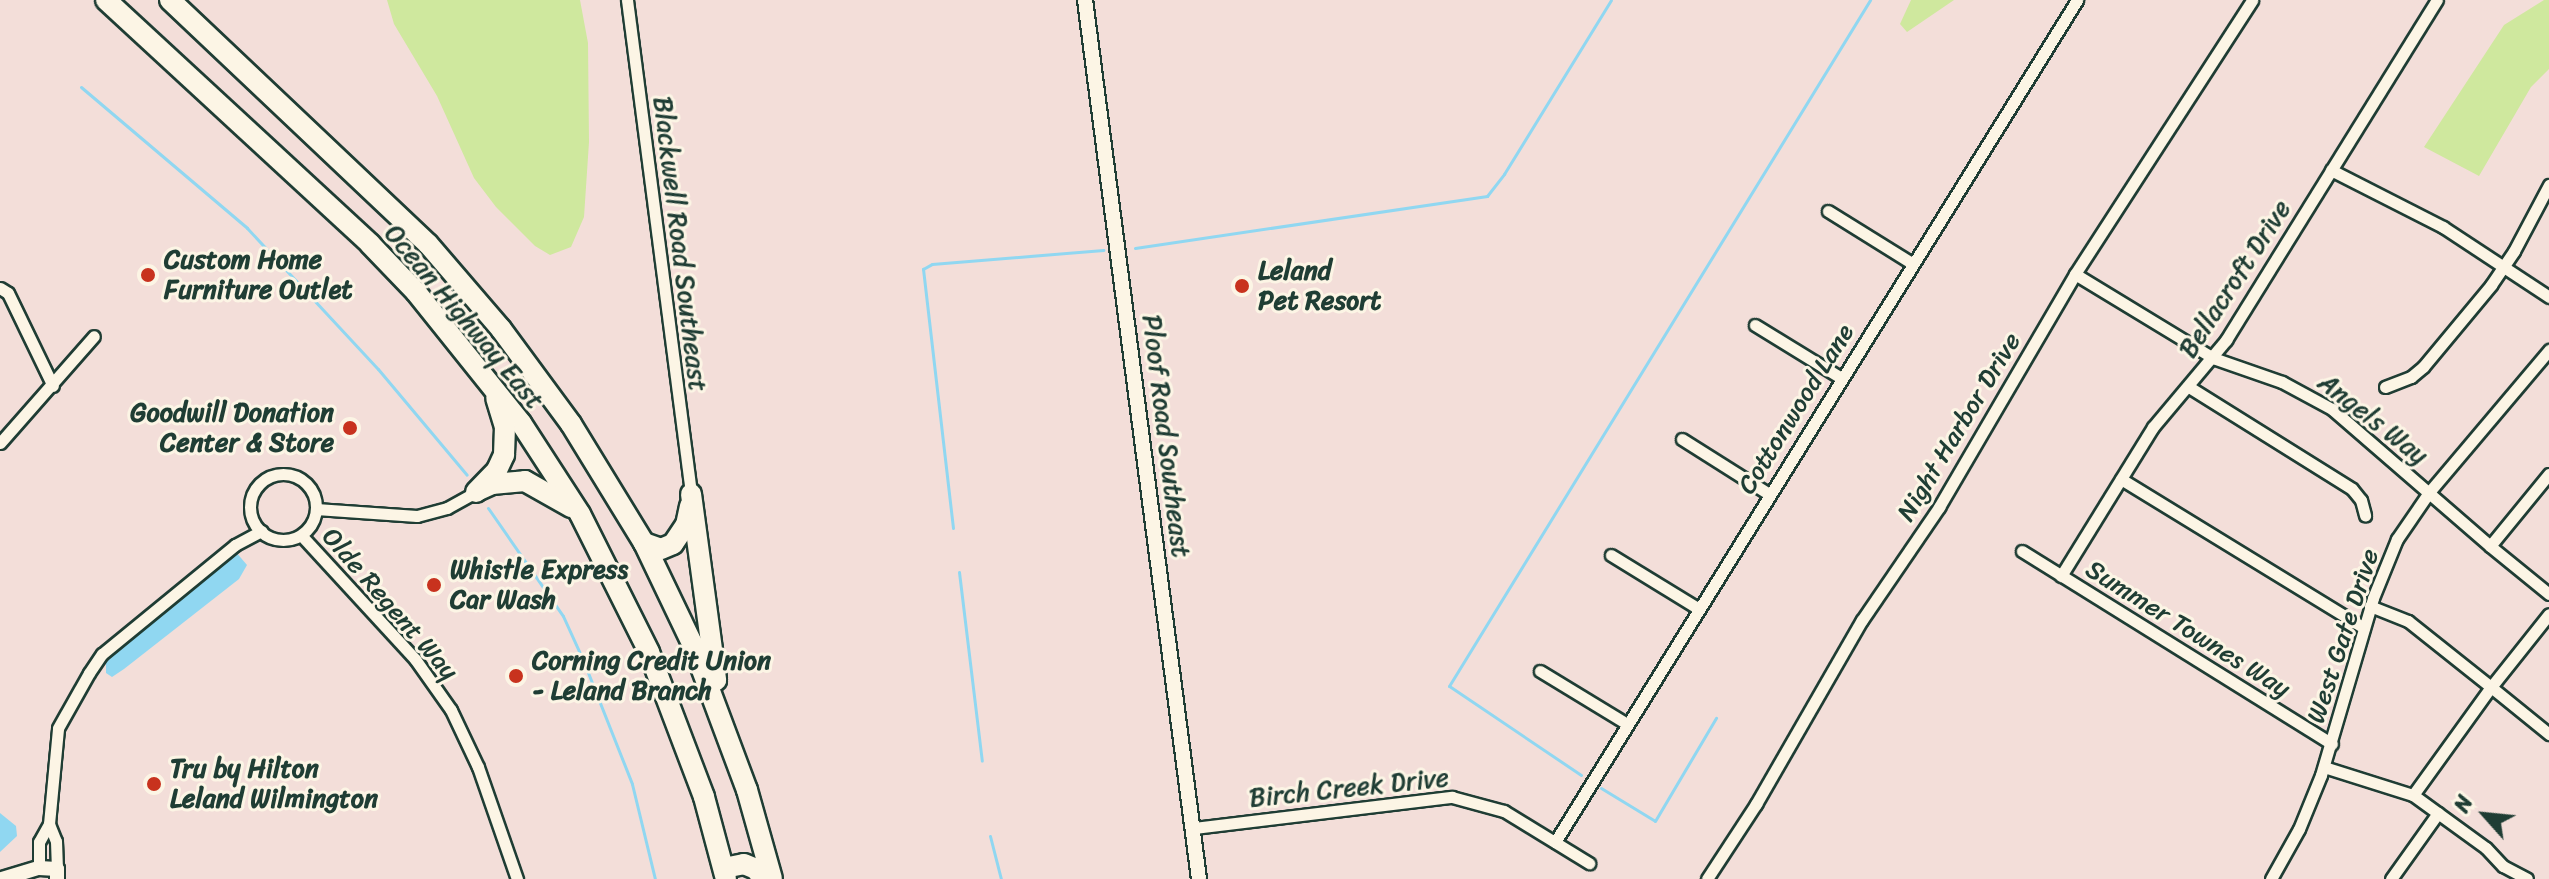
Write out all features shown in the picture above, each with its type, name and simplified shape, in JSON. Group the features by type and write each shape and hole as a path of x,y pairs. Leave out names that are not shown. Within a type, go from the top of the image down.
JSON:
{"highway":[{"name":"Ocean Highway East","path":"106,0 350,225 416,292 486,376 580,514 619,588 675,712 704,797 725,874"},
{"name":"Ocean Highway East","path":"170,0 397,213 457,276 548,391 644,543 722,716 772,879"},
{"path":"476,492 497,470 506,438 499,404 486,376"},
{"path":"476,492 492,484 525,481 545,489 580,514"},
{"path":"644,543 661,549 673,544 686,525 691,494"},
{"path":"691,494 722,716"},
{"path":"725,874 744,864 756,869 763,879"}],"street":[{"name":"Blackwell Road Southeast","path":"627,0 691,494"},
{"name":"Ploof Road Southeast","path":"1085,0 1199,879"},
{"name":"Cottonwood Lane","path":"1555,842 2077,0"},
{"name":"Night Harbor Drive","path":"1707,879 1756,804 1862,620 1939,507 2075,274 2252,0"},
{"name":"Bellacroft Drive","path":"2061,576 2163,414 2213,358 2437,0"},
{"path":"2331,170 2443,227 2549,297"},
{"path":"2385,387 2411,377 2423,367 2504,267 2549,185"},
{"path":"1828,211 1913,264"},
{"name":"Angels Way","path":"2075,274 2213,358 2282,382 2317,399 2361,431 2549,594"},
{"path":"0,288 8,293 53,386"},
{"path":"1755,325 1841,378"},
{"path":"0,443 94,336"},
{"name":"West Gate Drive","path":"2271,879 2299,829 2324,767 2370,606 2397,539 2430,491 2549,350"},
{"path":"2189,387 2352,489 2361,500 2365,515"},
{"path":"1682,439 1769,494"},
{"path":"283,474 301,479 315,497 316,509 310,527 301,535 281,540 261,531 251,508 254,492 272,476 283,474"},
{"path":"2490,546 2549,474"},
{"path":"2121,479 2364,628"},
{"name":"Olde Regent Way","path":"316,509 385,517 417,516 447,508 476,492"},
{"path":"39,873 39,842 49,824 58,728 102,654 235,545 261,531"},
{"name":"Olde Regent Way","path":"301,535 415,659 440,692 475,760 517,879"},
{"name":"Summer Townes Way","path":"2022,551 2332,744"},
{"path":"1611,555 1699,609"},
{"path":"2370,606 2408,621 2549,734"},
{"path":"2413,795 2491,687 2549,614"},
{"path":"1540,671 1627,724"},
{"path":"2324,767 2413,795 2486,848 2503,866 2527,879"},
{"name":"Birch Creek Drive","path":"1194,828 1452,797 1504,811 1589,863"},
{"path":"2391,879 2438,813"},
{"path":"2,879 39,873 57,874 56,841 49,824"}],"green space":[{"path":"387,0 580,0 588,43 589,142 584,217 571,247 550,255 535,246 496,207 474,178 437,96 394,24"},
{"path":"1911,0 1954,0 1907,32 1900,24"},
{"path":"2544,0 2549,0 2549,69 2531,87 2479,176 2424,147 2504,25"}],"water":[{"path":"235,551 247,565 239,579 124,669 112,677 106,673 106,655"},
{"path":"0,813 16,826 17,836 0,852"}],"waterway":[{"path":"1135,248 1487,196 1504,174 1611,0"},
{"path":"1581,775 1449,686 1870,0"},
{"path":"81,87 247,228 378,369 467,475"},
{"path":"953,528 923,269 932,264 1103,250"},
{"path":"488,508 563,616 583,660 632,784 655,879"},
{"path":"959,572 982,761"},
{"path":"1601,788 1655,821 1716,718"},
{"path":"990,836 1001,879"}],"place":[{"name":"Custom Home Furniture Outlet","path":"148,275"},
{"name":"Leland Pet Resort","path":"1242,286"},
{"name":"Goodwill Donation Center & Store","path":"350,428"},
{"name":"Whistle Express Car Wash","path":"434,585"},
{"name":"Corning Credit Union - Leland Branch","path":"516,676"},
{"name":"Tru by Hilton Leland Wilmington","path":"154,784"}]}
